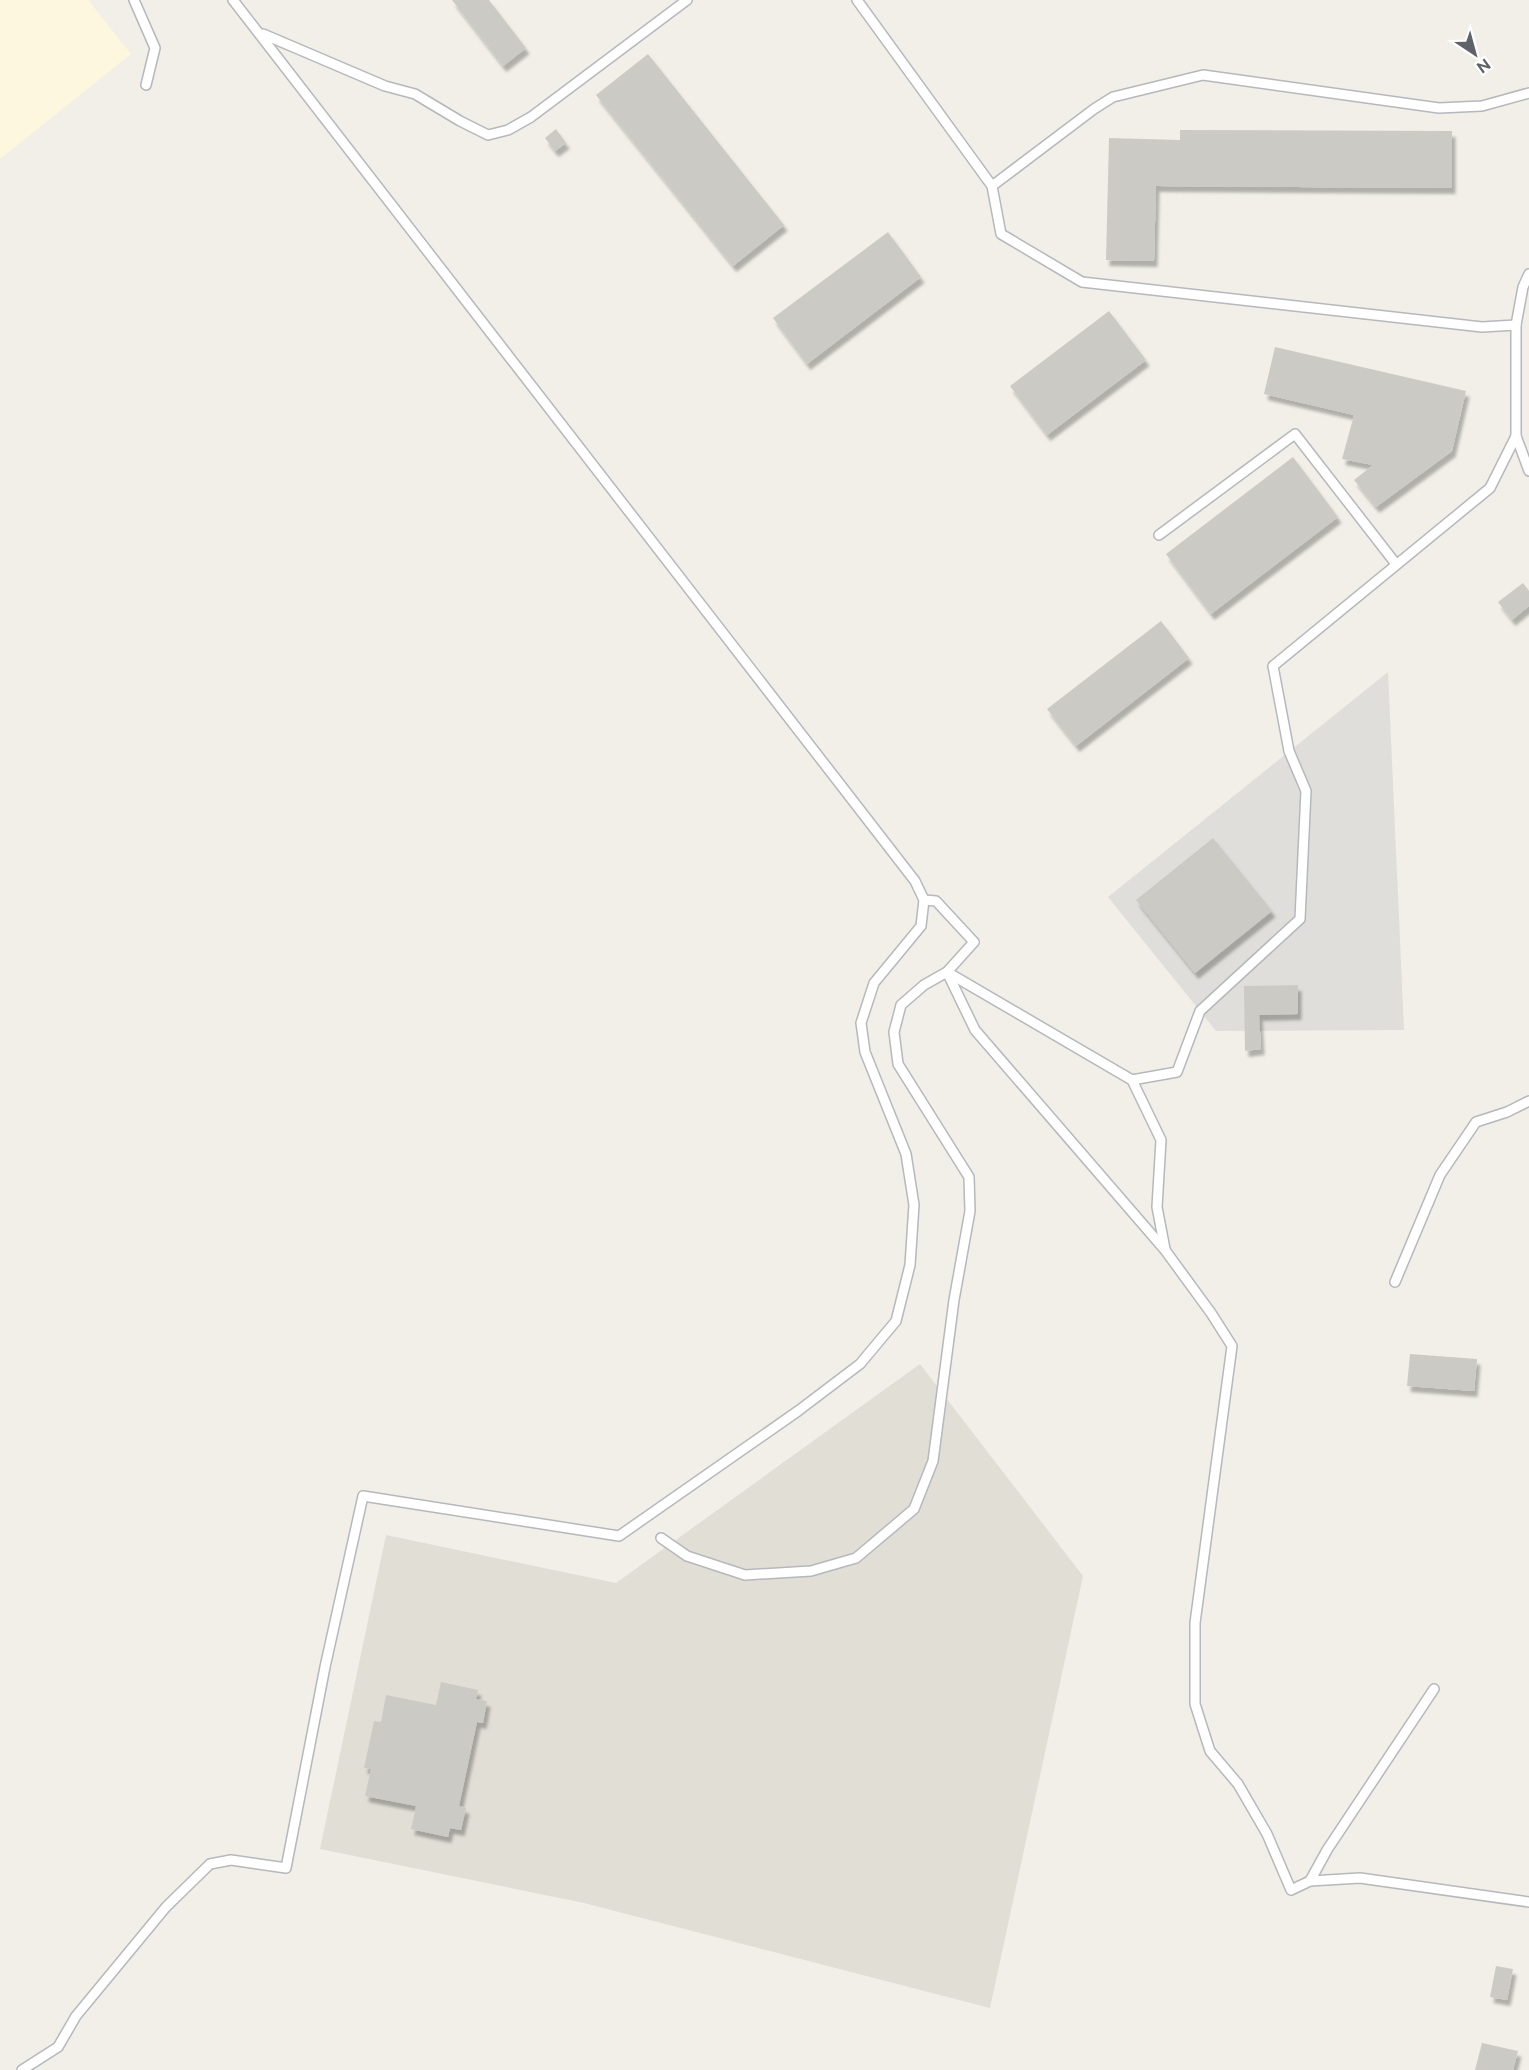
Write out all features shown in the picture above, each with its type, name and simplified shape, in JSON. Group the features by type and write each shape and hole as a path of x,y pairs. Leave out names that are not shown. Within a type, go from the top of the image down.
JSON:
{"lane":[{"path":"134,0 155,48 146,86"},
{"path":"22,2070 58,2047 76,2016 166,1907 210,1864 231,1860 286,1868 363,1496 619,1536 798,1411 860,1364 896,1321 910,1265 914,1204 906,1154 865,1052 861,1023 874,983 921,926 924,900 915,881 233,0"},
{"path":"260,33 385,86 415,94 488,135 508,130 531,117 687,0"},
{"path":"856,0 992,186 1001,234 1082,282 1482,327 1516,325"},
{"path":"992,186 1113,97 1203,75 1439,108 1482,106 1529,93"},
{"path":"1529,274 1523,287 1516,325 1516,436 1529,471"},
{"path":"1159,535 1295,434 1396,564"},
{"path":"1132,1080 1177,1072 1200,1011 1300,919 1306,791 1289,752 1273,666 1490,488 1516,436"},
{"path":"661,1538 687,1556 746,1575 811,1571 856,1558 914,1509 933,1461 954,1300 970,1211 969,1177 898,1064 894,1032 902,1005 924,985 947,972 974,942 936,901 924,900"},
{"path":"947,972 1132,1080 1161,1140 1157,1207 1165,1250"},
{"path":"947,972 975,1030 1165,1250 1232,1346 1195,1623 1195,1704 1210,1751 1238,1784 1268,1834 1291,1890 1310,1881 1360,1878 1529,1902"},
{"path":"1395,1282 1440,1175 1476,1122 1507,1112 1529,1101"},
{"path":"1310,1881 1327,1850 1434,1689"}],"shaded area":[{"path":"0,0 88,0 131,54 0,159"},
{"path":"1388,672 1404,1030 1216,1031 1108,897"},
{"path":"920,1364 1083,1576 990,2008 584,1903 320,1849 386,1535 616,1583"}],"building":[{"path":"452,0 489,0 526,48 503,66"},
{"path":"648,54 784,225 733,266 596,95"},
{"path":"556,129 566,143 555,151 545,138"},
{"path":"1180,130 1452,131 1452,188 1156,186 1154,261 1106,260 1109,138 1180,140"},
{"path":"888,232 921,277 807,364 773,318"},
{"path":"1109,311 1146,360 1047,435 1010,386"},
{"path":"1275,347 1466,391 1452,451 1376,507 1354,480 1373,465 1342,459 1354,415 1264,394"},
{"path":"1293,457 1338,517 1211,614 1166,554"},
{"path":"1523,583 1529,591 1529,606 1512,620 1498,602"},
{"path":"1161,621 1189,658 1076,746 1047,709"},
{"path":"1213,838 1272,911 1195,973 1136,900"},
{"path":"1298,985 1298,1014 1259,1015 1261,1049 1245,1051 1244,986"},
{"path":"1410,1354 1477,1359 1474,1391 1407,1386"},
{"path":"441,1682 478,1690 476,1699 487,1701 483,1723 477,1722 459,1806 466,1808 461,1830 450,1828 448,1837 411,1829 416,1806 365,1796 371,1769 364,1768 374,1721 381,1722 386,1695 436,1705"},
{"path":"1496,1966 1513,1969 1507,2000 1490,1997"},
{"path":"1482,2043 1518,2051 1513,2070 1475,2070"}]}
